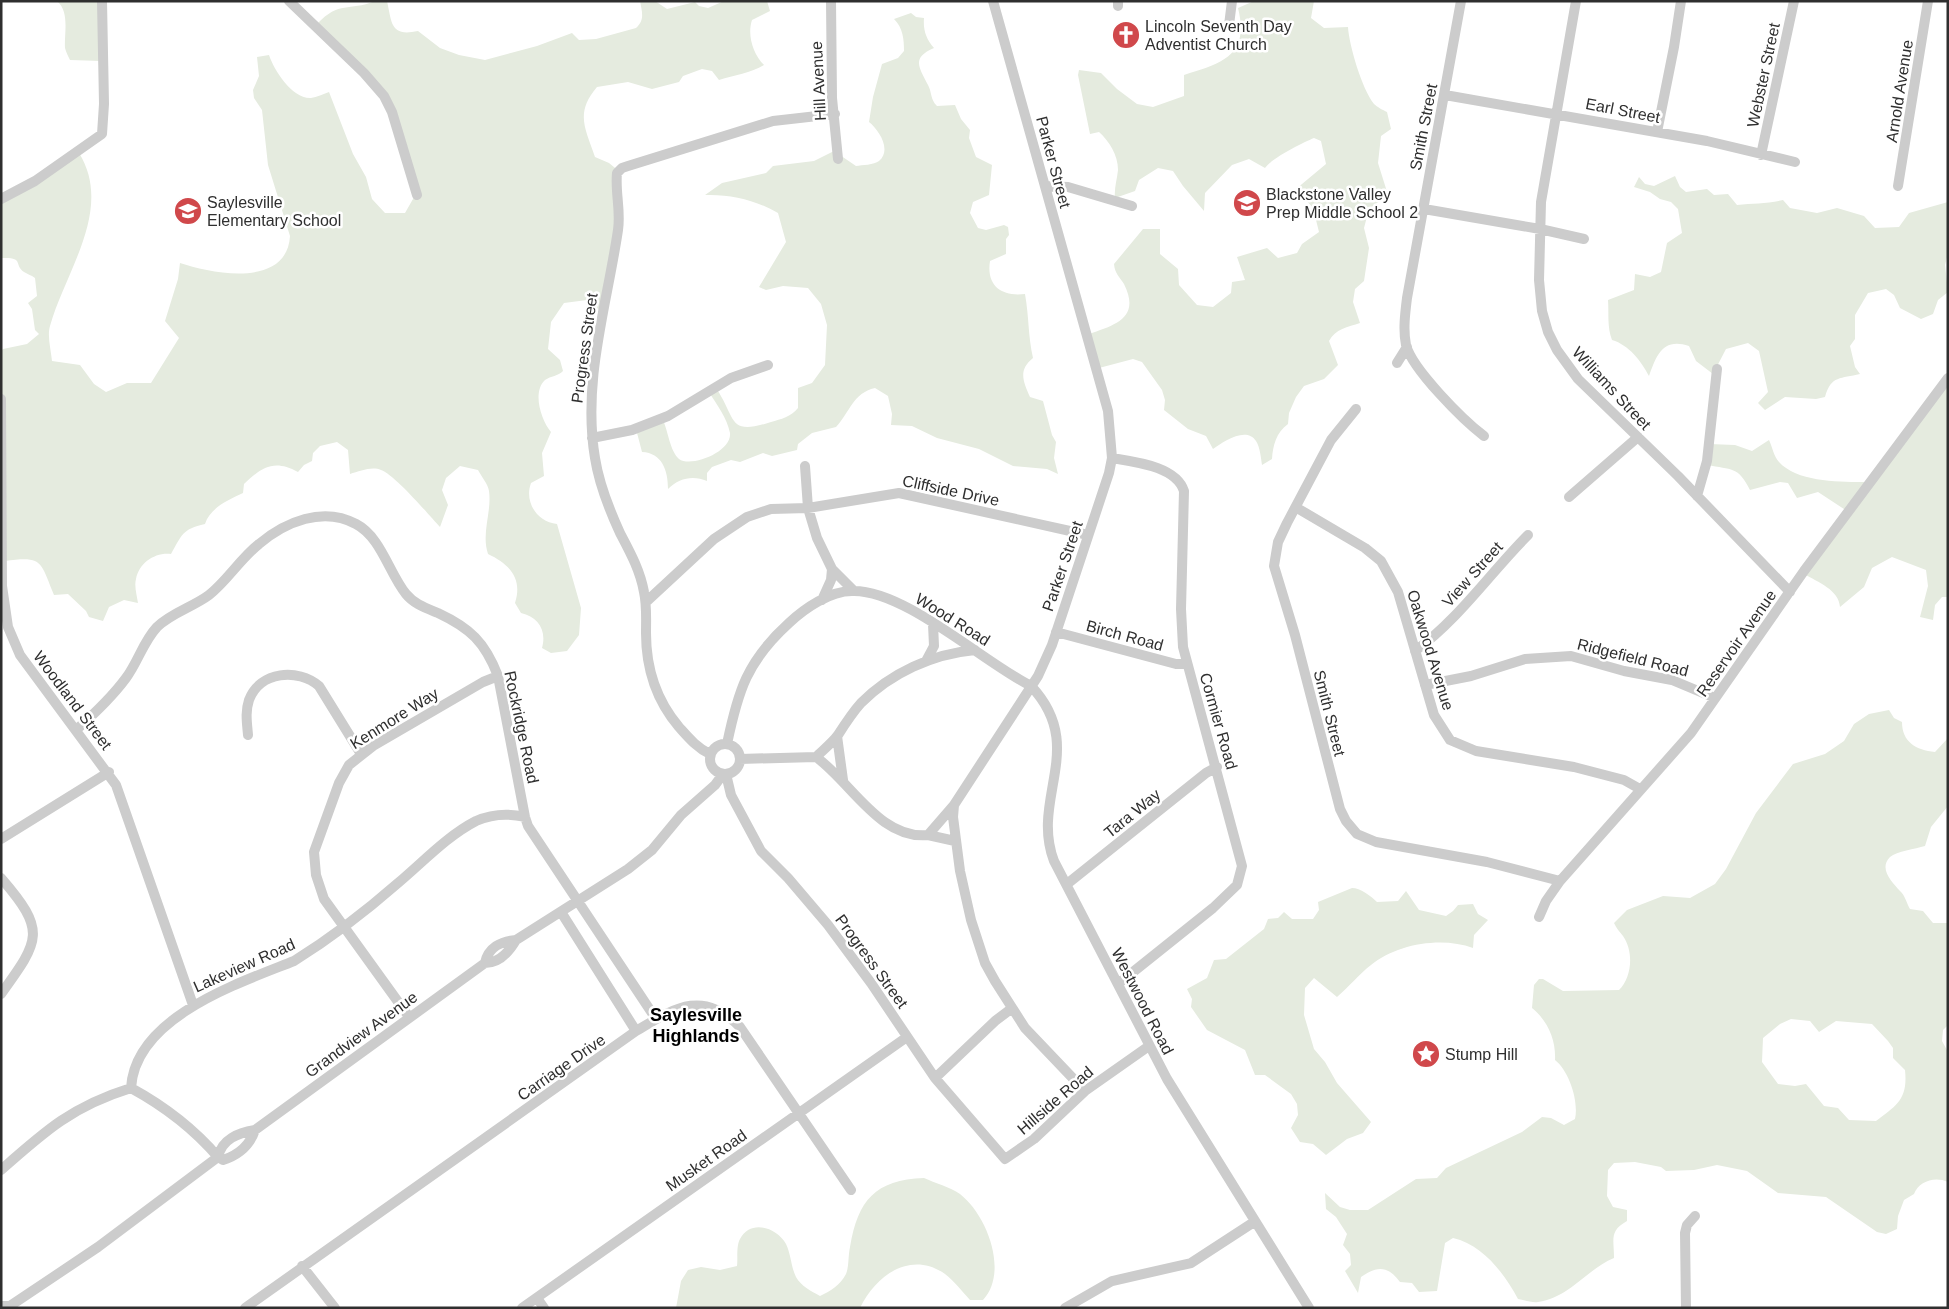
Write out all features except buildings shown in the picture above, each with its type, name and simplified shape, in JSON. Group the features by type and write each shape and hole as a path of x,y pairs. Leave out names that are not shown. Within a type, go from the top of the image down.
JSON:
{"street":[{"path":"1,199 35,180 102,134 104,104 102,1"},
{"path":"289,1 384,96 392,112 417,195"},
{"name":"Hill Avenue","path":"831,1 830,58 838,159"},
{"name":"Parker Street","path":"928,835 954,805 1044,664 1104,490 1112,458 1108,411 993,1"},
{"path":"1229,26 1232,1"},
{"name":"Smith Street","path":"1407,347 1404,324 1407,298 1461,1"},
{"name":"Williams Street","path":"1576,1 1544,177 1540,229 1541,299 1548,332 1557,350 1578,379 1697,496 1790,592"},
{"path":"1657,132 1674,47 1680,1"},
{"name":"Webster Street","path":"1761,155 1794,1"},
{"name":"Arnold Avenue","path":"1898,186 1928,1"},
{"name":"Earl Street","path":"1445,95 1555,112 1707,141 1795,162"},
{"name":"Progress Street","path":"710,754 702,750 667,713 655,689 649,665 646,602 638,570 607,502 600,481 592,438 592,387 604,302 618,228 617,173 622,168 628,166 773,121 835,114"},
{"path":"1045,186 1068,187 1132,206"},
{"path":"1424,209 1540,229 1584,239"},
{"path":"1397,363 1407,347"},
{"path":"1407,347 1410,357 1424,376 1470,426 1484,436"},
{"path":"592,438 632,430 668,416 731,378 768,365"},
{"path":"1697,496 1710,446 1717,369"},
{"name":"Reservoir Avenue","path":"1539,917 1546,901 1560,881 1691,733 1790,592 1948,378"},
{"name":"Woodland Street","path":"1,399 2,586 5,615 11,637 20,655 108,772 129,817 193,1004"},
{"name":"Smith Street","path":"1356,409 1331,440 1278,542 1274,566 1295,635 1335,794 1346,821 1357,834 1376,842 1505,866 1560,881"},
{"path":"1569,497 1638,437"},
{"name":"Cormier Road","path":"1112,458 1164,471 1182,483 1185,501 1181,621 1183,647 1217,767 1242,866 1237,885 1213,908 1118,984"},
{"path":"727,744 742,685 756,659 794,618 822,600 854,591 832,569 818,538 808,508 805,466"},
{"name":"Cliffside Drive","path":"646,602 702,548 746,517 771,509 808,508 899,493 1088,535"},
{"name":"Oakwood Avenue","path":"1297,508 1365,548 1381,561 1398,592 1425,685 1440,727 1454,742 1476,751 1574,767 1624,780 1640,789"},
{"name":"Rockridge Road","path":"76,730 126,678 145,643 159,625 210,594 265,539 291,524 312,517 333,516 356,524 367,532 400,585 411,599 469,632 483,645 498,676 528,826 656,1020"},
{"name":"View Street","path":"1415,651 1455,616 1488,577 1528,535"},
{"path":"822,600 831,580 832,569"},
{"name":"Wood Road","path":"854,591 897,602 1031,686"},
{"path":"926,661 934,646 933,624"},
{"name":"Birch Road","path":"1056,632 1176,664 1187,664"},
{"path":"816,757 837,736 860,704 875,691 926,661 957,652 975,650"},
{"name":"Ridgefield Road","path":"1425,685 1471,676 1526,659 1571,656 1609,667 1672,680 1715,698"},
{"path":"248,735 247,709 256,687 268,679 297,674 311,679 319,686 361,754"},
{"name":"Kenmore Way","path":"409,1018 343,928 319,888 314,863 314,852 344,771 361,754 482,682 498,676"},
{"name":"Westwood Road","path":"1031,686 1046,703 1057,733 1058,757 1049,814 1048,837 1054,861 1149,1046 1254,1222 1310,1308"},
{"path":"837,736 843,780"},
{"path":"727,744 734,747 740,759 735,770 725,774 717,771 710,763 710,754 714,749 727,744"},
{"path":"740,759 816,757 891,826 906,834 928,835 955,841"},
{"name":"Tara Way","path":"1067,884 1206,773 1217,767"},
{"path":"1,839 108,772"},
{"name":"Progress Street","path":"725,774 731,795 761,851 788,878 828,925 935,1078 1005,1160"},
{"name":"Grandview Avenue","path":"1,1306 10,1306 47,1283 218,1158 221,1147 231,1138 255,1130 485,964 502,957 516,940 628,869 652,850 681,815 725,774"},
{"path":"954,805 955,841 971,920 994,981 1025,1028 1085,1090"},
{"name":"Lakeview Road","path":"131,1088 133,1072 141,1054 158,1035 193,1004 294,960 343,928 463,829 490,816 505,814 525,817"},
{"path":"1,878 26,910 34,930 32,946 1,994"},
{"path":"562,912 636,1031"},
{"name":"Carriage Drive","path":"245,1308 636,1031 672,1011 692,1005 711,1006 722,1011 740,1027 852,1190"},
{"path":"935,1078 995,1021 1012,1009"},
{"name":"Musket Road","path":"522,1308 907,1037"},
{"name":"Hillside Road","path":"1005,1160 1034,1139 1085,1090 1149,1046"},
{"path":"1,1170 56,1123 72,1112 99,1098 131,1088 176,1118 206,1143 218,1158"},
{"name":"Grandview Avenue","path":"218,1158 224,1160 238,1153 249,1143 255,1130"},
{"path":"1686,1308 1684,1238 1687,1225 1695,1216"},
{"path":"1065,1308 1112,1281 1191,1263 1254,1222"},
{"path":"302,1266 335,1308"},
{"path":"537,1298 544,1308"}],"shaded area":[{"path":"57,1 104,1 101,61 70,60 65,48 66,23 64,11"},
{"path":"375,1 387,1 392,22 397,30 402,32 418,31 440,48 459,55 485,60 537,46 572,33 579,40 596,39 636,28 642,19 640,1 655,1 667,9 695,2 699,6 708,8 724,1 767,1 770,11 752,20 750,32 754,50 764,65 759,68 719,80 712,71 702,69 683,76 679,82 652,89 628,82 597,87 586,105 584,113 585,129 595,157 609,163 620,172 604,314 587,300 564,303 551,322 548,349 560,360 563,371 545,380 539,392 541,413 551,432 542,453 544,476 531,483 529,490 531,504 538,515 557,524 581,608 579,635 567,651 551,653 542,648 543,636 540,625 532,618 521,613 515,603 517,594 516,579 508,567 488,554 486,530 490,499 486,483 478,470 460,466 446,478 442,490 448,505 440,527 387,473 381,470 366,469 350,474 348,450 337,442 320,446 313,453 312,461 304,465 298,472 290,468 275,466 263,469 257,473 244,484 243,493 215,509 207,518 205,524 192,528 183,534 171,554 159,555 144,564 140,568 135,582 138,603 124,600 109,607 103,621 89,617 86,611 68,594 54,595 42,568 38,563 27,559 5,561 1,600 1,351 27,344 39,334 35,330 32,309 28,303 37,296 35,278 24,272 16,260 1,258 1,198 79,153 88,174 91,196 89,218 83,240 50,326 49,339 52,361 80,365 94,384 106,392 127,383 151,383 179,338 165,321 178,279 180,263 211,271 246,273 263,270 276,264 286,253 290,236 268,165 262,110 254,98 253,90 259,76 257,57 269,55 279,75 297,94 311,98 329,92 353,154 366,177 372,199 385,213 405,213 417,192 383,89 317,24 338,9"},
{"name":"Blackstone Valley Prep Middle School 2","path":"1254,1 1314,1 1311,18 1324,28 1348,27 1354,55 1365,88 1374,104 1387,112 1391,129 1381,136 1378,163 1388,195 1369,209 1364,228 1369,248 1364,281 1355,289 1353,302 1360,323 1342,329 1329,341 1338,365 1324,379 1304,386 1296,397 1289,413 1288,424 1276,440 1272,459 1262,465 1258,446 1252,437 1241,435 1234,437 1213,449 1206,436 1188,429 1164,410 1165,400 1162,390 1142,362 1133,359 1099,368 1089,334 1116,323 1127,312 1129,305 1128,296 1124,284 1116,273 1114,264 1143,229 1160,229 1160,254 1178,269 1179,285 1197,305 1213,307 1231,293 1232,282 1245,280 1237,257 1267,248 1278,258 1297,253 1302,244 1319,232 1313,208 1296,189 1326,164 1321,141 1314,138 1302,143 1280,155 1265,168 1249,159 1232,165 1205,193 1204,211 1173,171 1158,168 1139,180 1135,191 1115,198 1118,164 1115,154 1099,132 1090,134 1078,75 1079,70 1101,73 1117,89 1137,104 1153,107 1184,96 1184,75 1221,61 1230,55 1236,47 1240,37 1241,24 1238,8"},
{"path":"911,13 916,17 924,18 926,34 934,48 922,55 919,64 933,101 937,106 955,105 961,119 970,130 969,138 976,157 992,165 989,195 973,202 970,213 978,228 986,230 1004,225 1008,227 1009,235 1006,239 1006,254 990,261 989,270 993,283 997,288 1009,294 1025,294 1033,358 1025,367 1023,376 1030,397 1043,401 1052,435 1056,442 1054,458 1058,474 1047,469 1013,466 979,449 937,438 912,426 891,425 892,414 888,396 875,388 862,394 852,404 836,427 812,433 798,444 797,450 772,456 763,453 740,462 731,460 712,467 707,473 707,481 697,478 681,480 668,489 665,469 659,459 649,453 642,452 636,429 663,420 671,446 679,459 685,461 701,460 718,452 725,446 729,440 730,433 724,417 709,392 716,388 731,416 740,426 757,426 782,419 795,411 798,408 798,388 812,383 825,365 827,325 821,304 808,288 783,286 766,290 759,287 786,242 778,213 743,199 705,195 722,183 766,173 773,166 814,161 834,151 856,166 879,161 883,156 884,146 877,130 869,122 873,97 882,64 898,58 904,51 902,34 894,19"},
{"path":"1675,176 1680,187 1686,192 1707,189 1714,195 1728,194 1737,205 1783,200 1790,208 1817,213 1837,208 1864,216 1875,228 1899,227 1909,213 1948,202 1948,253 1945,265 1948,292 1938,300 1933,314 1921,319 1900,308 1894,295 1886,289 1868,293 1855,315 1855,339 1850,346 1855,367 1860,374 1834,381 1827,390 1825,397 1816,399 1785,397 1765,410 1758,403 1768,392 1759,351 1748,343 1726,349 1713,374 1696,361 1689,346 1672,344 1666,347 1658,356 1649,376 1634,354 1618,342 1612,340 1608,300 1634,290 1635,274 1650,277 1661,272 1667,243 1682,233 1678,209 1671,202 1634,187 1639,177 1645,184 1654,186"},
{"path":"1948,377 1948,597 1942,597 1935,605 1933,620 1920,617 1928,586 1926,570 1892,557 1872,568 1864,587 1840,607 1839,601 1832,591 1804,574 1847,511 1818,492 1797,498 1788,483 1780,482 1750,490 1742,477 1733,470 1707,465 1709,444 1735,445 1752,451 1769,440 1777,460 1787,469 1797,474 1821,480 1869,482"},
{"path":"1889,710 1894,718 1902,722 1904,735 1907,740 1922,749 1935,752 1948,738 1948,806 1931,827 1925,846 1893,855 1887,862 1886,871 1903,895 1910,909 1923,911 1933,923 1948,923 1948,1025 1943,1030 1942,1041 1948,1052 1948,1182 1933,1180 1920,1186 1914,1194 1904,1200 1898,1216 1897,1229 1886,1234 1877,1232 1826,1197 1778,1193 1747,1171 1717,1165 1694,1170 1666,1171 1661,1167 1635,1162 1614,1163 1608,1170 1607,1196 1613,1207 1627,1210 1627,1221 1617,1228 1615,1232 1613,1241 1614,1258 1559,1295 1538,1302 1518,1299 1492,1261 1474,1247 1453,1238 1445,1243 1437,1291 1419,1292 1412,1283 1400,1282 1387,1270 1378,1269 1361,1277 1358,1293 1345,1271 1351,1265 1350,1254 1343,1245 1347,1234 1336,1217 1326,1209 1325,1193 1340,1207 1350,1210 1368,1210 1416,1179 1437,1178 1446,1168 1522,1132 1542,1117 1551,1118 1564,1125 1575,1119 1576,1104 1569,1079 1565,1071 1555,1060 1554,1045 1547,1025 1532,1008 1534,985 1539,979 1543,979 1563,991 1619,990 1627,978 1630,957 1627,942 1614,923 1627,910 1663,896 1690,898 1715,884 1726,869 1756,813 1793,764 1825,754 1844,741 1854,724 1869,714","holes":["1791,1019 1810,1021 1819,1032 1836,1021 1872,1024 1893,1048 1893,1058 1905,1070 1905,1088 1900,1100 1876,1121 1849,1120 1838,1108 1824,1106 1806,1084 1795,1086 1778,1084 1762,1062 1763,1038 1780,1024"]},
{"path":"1352,888 1358,889 1377,902 1398,901 1406,891 1419,910 1446,916 1458,905 1473,904 1478,914 1488,920 1474,935 1473,948 1461,944 1448,943 1420,944 1406,947 1381,958 1371,965 1337,997 1314,978 1305,988 1304,1015 1314,1049 1325,1062 1337,1083 1371,1122 1363,1133 1347,1139 1326,1155 1313,1144 1300,1142 1291,1128 1298,1115 1297,1104 1291,1094 1265,1075 1255,1075 1245,1050 1207,1030 1191,1007 1192,999 1187,989 1207,978 1214,960 1226,959 1264,929 1268,919 1278,918 1284,912 1292,919 1313,919 1319,910 1318,902"},
{"path":"924,1178 960,1194 979,1215 986,1229 994,1260 994,1275 991,1288 983,1300 970,1300 945,1274 932,1267 920,1265 907,1266 885,1276 875,1285 860,1308 676,1308 681,1281 688,1270 701,1267 720,1270 737,1266 740,1239 744,1233 757,1227 770,1230 782,1238 788,1248 794,1273 798,1280 806,1288 820,1296 824,1294 838,1284 846,1274 853,1231 864,1205 881,1188 893,1183"}],"place":[{"name":"Lincoln Seventh Day Adventist Church","path":"1126,35"},
{"name":"Blackstone Valley Prep Middle School 2","path":"1247,203"},
{"name":"Saylesville Elementary School","path":"188,211"},
{"name":"Stump Hill","path":"1426,1054"}],"district":[{"name":"Saylesville Highlands","path":"696,1025"}]}
